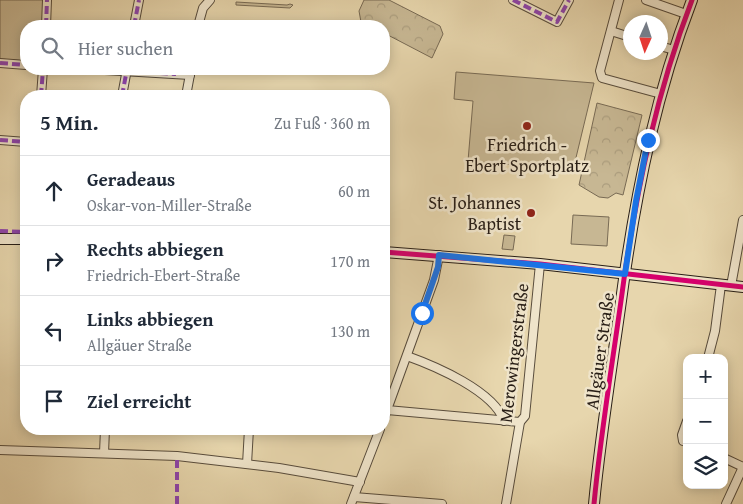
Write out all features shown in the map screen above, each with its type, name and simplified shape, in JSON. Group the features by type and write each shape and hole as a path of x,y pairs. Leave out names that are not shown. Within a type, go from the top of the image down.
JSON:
{"main road":[{"name":"Allgäuer Straße","path":"594,504 640,176 674,50 692,0"},
{"path":"0,239 20,240"},
{"path":"390,252 540,264 743,287"}],"street":[{"path":"46,20 47,0"},
{"path":"135,20 139,0"},
{"path":"200,20 203,8 210,0"},
{"path":"513,0 557,22 569,0"},
{"path":"619,0 600,71 602,78 661,94"},
{"path":"646,0 686,14"},
{"path":"611,31 623,35"},
{"path":"668,48 674,50"},
{"path":"0,63 20,65"},
{"path":"41,90 43,75"},
{"path":"123,90 125,75"},
{"path":"187,90 190,75"},
{"path":"0,140 20,142"},
{"path":"709,354 743,220"},
{"path":"390,401 434,280 439,255"},
{"name":"Merowingerstraße","path":"506,504 520,422 525,416 540,264"},
{"path":"407,356 445,370 494,404 501,412 504,421"},
{"path":"390,414 520,422"},
{"path":"104,453 105,435"},
{"path":"247,464 249,435"},
{"path":"378,435 353,501 442,504"},
{"path":"0,450 177,456 247,464 360,482"},
{"path":"726,504 743,467 728,460"}],"green space":[{"path":"0,0 45,0 43,20 20,20 20,61 0,59"},
{"path":"364,0 389,0 440,26 443,34 432,58 390,36 390,20 361,20 359,11"},
{"path":"236,2 293,5 290,8 236,5"},
{"name":"Friedrich - Ebert Sportplatz","path":"456,72 594,83 573,170 468,161 473,101 454,99"},
{"path":"597,103 642,115 623,195 616,193 608,198 599,197 579,185"},
{"path":"573,215 609,217 607,246 571,244"},
{"path":"504,235 515,236 513,250 502,249"}],"marked path":[{"path":"46,20 47,0"},
{"path":"135,20 139,0"},
{"path":"513,0 557,22 569,0"},
{"path":"0,63 20,65"},
{"path":"41,90 43,75"},
{"path":"123,90 126,75"},
{"path":"0,140 20,142"},
{"path":"0,231 20,232"},
{"path":"177,456 177,504"}],"cycle path":[{"path":"594,504 624,279 642,173 669,68 692,0"},
{"path":"390,252 540,264 743,287"}],"place":[{"name":"Friedrich - Ebert Sportplatz","path":"527,126"},
{"name":"St. Johannes Baptist","path":"531,213"}],"route":[{"path":"422,313 438,267 439,255 625,274 640,176 648,140"}]}
